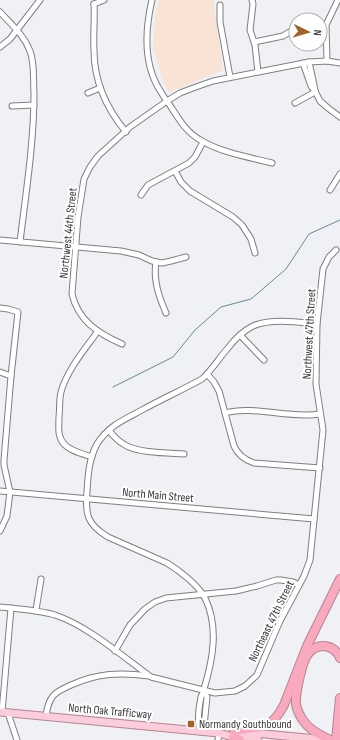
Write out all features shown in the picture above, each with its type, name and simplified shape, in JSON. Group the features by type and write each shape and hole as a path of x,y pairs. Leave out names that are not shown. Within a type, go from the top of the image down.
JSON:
{"highway":[{"path":"236,736 244,729 266,726 279,714 307,646 340,579"},
{"path":"331,740 310,730 304,722 296,702 298,682 308,654 318,647 329,647 335,650 340,658"},
{"path":"336,740 340,698"}],"main road":[{"name":"North Oak Trafficway","path":"3,712 200,731 218,736 331,740"},
{"name":"North Oak Trafficway","path":"236,736 258,740"}],"street":[{"path":"0,47 10,39 40,0"},
{"path":"104,0 92,2 95,13 94,62 100,88 110,110 126,132"},
{"path":"152,0 147,27 146,44 154,77 161,92 182,124 192,135 224,152 272,163"},
{"path":"252,0 253,4 250,30 254,42 258,72"},
{"path":"328,21 338,0"},
{"path":"220,5 220,22 230,77"},
{"path":"0,12 26,42 34,67 32,145 20,242"},
{"path":"254,42 282,36 288,33"},
{"path":"327,52 327,61"},
{"name":"Northwest 44th Street","path":"122,344 98,331 85,321 76,306 72,294 75,247 84,179 98,156 126,132 167,101 193,88 230,77 309,62 327,61 340,63"},
{"path":"309,62 315,91"},
{"path":"303,64 311,86 324,105 340,117"},
{"path":"88,93 100,88"},
{"path":"295,103 315,91"},
{"path":"12,106 34,105"},
{"path":"141,195 148,185 189,163 203,142"},
{"path":"175,171 181,182 190,191 233,217 242,225 251,239 255,252"},
{"path":"330,190 340,174"},
{"path":"0,240 121,251 156,262 167,262 186,257"},
{"name":"Northwest 47th Street","path":"314,519 323,430 316,384 317,324 323,269 327,261 336,250"},
{"path":"156,262 156,281 160,298 166,313"},
{"path":"69,309 76,306"},
{"path":"0,308 18,312 3,433 4,465 10,492 7,516 0,531"},
{"path":"200,731 204,726 207,697 204,691 214,645 211,616 205,596 176,568 108,537 100,532 93,524 88,515 86,504 88,472 92,457 100,440 120,421 202,379 240,335 252,327 270,321 317,324"},
{"path":"92,457 70,449 64,444 59,434 61,394 68,375 98,331"},
{"path":"240,335 264,360"},
{"path":"0,372 11,376"},
{"path":"62,372 68,375"},
{"path":"207,374 217,386 236,448 238,453 244,459 257,463 320,468"},
{"path":"225,413 233,411 250,411 300,415 320,414"},
{"path":"109,430 116,439 129,447 139,450 184,454"},
{"name":"North Main Street","path":"0,491 314,519"},
{"name":"Northeast 47th Street","path":"151,676 215,693 235,692 246,686 257,675 280,622 305,573 310,560 314,519"},
{"path":"36,610 41,579"},
{"path":"115,651 130,625 147,607 166,598 195,595 205,596 244,590 276,580 293,582 299,585"},
{"path":"195,595 198,592 198,589"},
{"path":"0,607 36,610 71,622 96,637 151,676"},
{"path":"12,608 3,712 17,740"},
{"path":"138,674 140,668"},
{"path":"46,716 48,704 57,692 86,679 103,674 125,673 151,676"}],"shaded area":[{"path":"159,0 214,0 223,70 169,92 163,81 153,48 156,9"}],"waterway":[{"path":"113,387 173,357 195,330 221,307 251,299 286,269 309,234 340,220"}],"place":[{"name":"Normandy Southbound","path":"191,724"}]}
